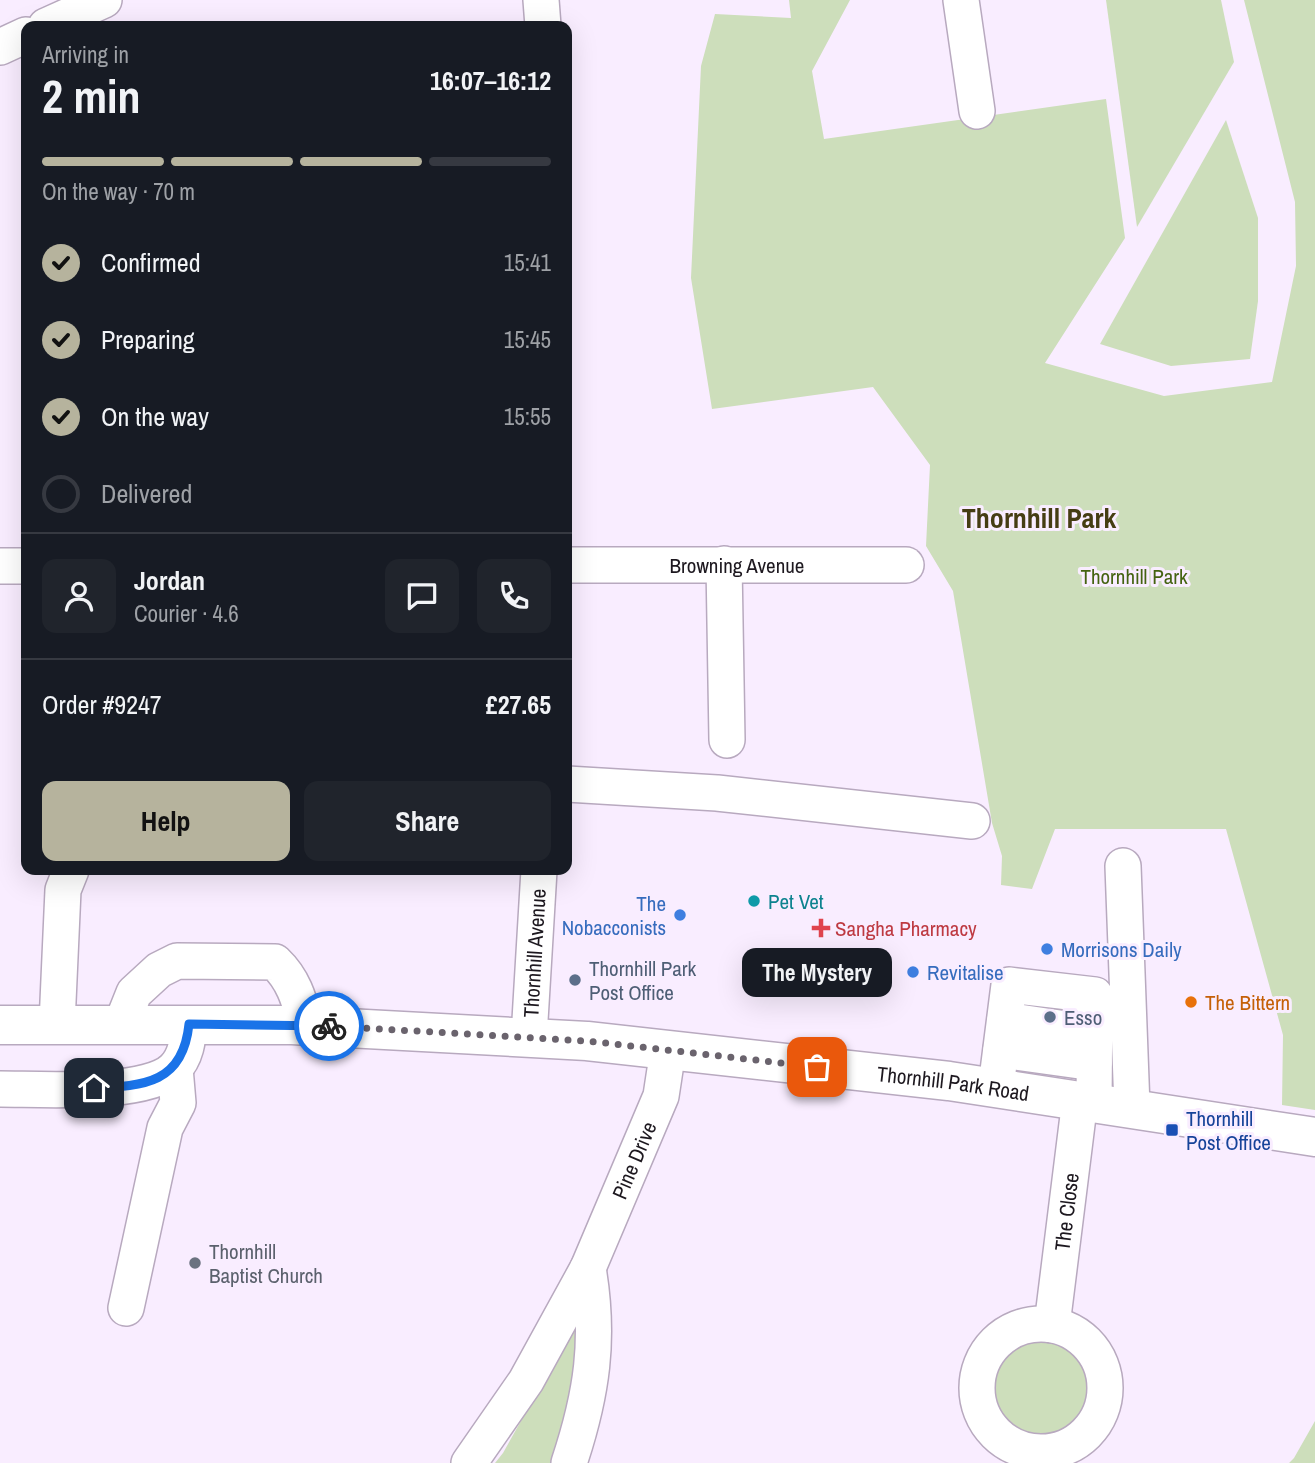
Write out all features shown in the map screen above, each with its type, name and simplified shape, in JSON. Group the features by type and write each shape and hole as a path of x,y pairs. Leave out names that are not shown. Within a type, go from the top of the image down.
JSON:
{"main road":[{"name":"Thornhill Park Road","path":"0,1025 306,1025 529,1037 668,1049 996,1087 1315,1138"}],"street":[{"path":"57,21 104,0"},
{"path":"111,0 119,21"},
{"path":"541,0 542,21"},
{"path":"961,0 977,111"},
{"path":"0,47 21,37"},
{"path":"724,564 727,740"},
{"name":"Browning Avenue","path":"572,565 906,565"},
{"path":"0,566 21,566"},
{"path":"572,784 717,793 972,821"},
{"path":"1123,866 1132,1107"},
{"path":"57,1024 63,890 69,875"},
{"name":"Thornhill Avenue","path":"529,1037 539,875"},
{"path":"122,1023 134,993 159,970 177,961 233,961 275,962 288,974 298,994 306,1025"},
{"name":"The Close","path":"1003,1035 1009,985 1095,995 1094,1048 1052,1325"},
{"path":"0,1089 117,1087 156,1080 175,1068 187,1048 189,1024"},
{"path":"996,1087 1003,1035 1094,1048"},
{"name":"Pine Drive","path":"469,1463 526,1381 588,1268 661,1096 668,1049"},
{"path":"126,1308 165,1128 178,1104 175,1068"},
{"path":"569,1463 585,1409 595,1340 596,1314 588,1268"}],"green space":[{"name":"Thornhill Park","path":"789,0 850,0 812,71 824,139 1106,99 1125,238 1045,363 1164,396 1272,382 1296,266 1295,202 1244,0 1315,0 1315,1110 1282,1105 1283,1035 1226,829 1055,829 1032,889 1001,885 1002,856 992,823 953,591 926,546 930,465 873,387 712,409 691,278 701,66 715,14 791,18"},
{"path":"1106,0 1221,0 1234,62 1137,227"},
{"path":"1226,120 1258,218 1258,301 1250,359 1171,366 1100,344"},
{"path":"581,1314 565,1463 495,1463 503,1453"},
{"path":"1040,1331 1062,1336 1080,1348 1092,1366 1097,1388 1092,1410 1080,1428 1062,1440 1040,1445 1018,1440 1000,1428 988,1410 983,1388 988,1366 1000,1348 1018,1336"},
{"path":"1315,1421 1315,1463 1289,1463 1294,1458"}],"way so far":[{"path":"329,1026 587,1041 817,1067"}],"place":[{"name":"Pet Vet","path":"754,901"},
{"name":"The Nobacconists","path":"680,915"},
{"name":"Sangha Pharmacy","path":"821,928"},
{"name":"Morrisons Daily","path":"1047,949"},
{"name":"Revitalise","path":"913,972"},
{"name":"Thornhill Park Post Office","path":"575,980"},
{"name":"The Bittern","path":"1191,1002"},
{"name":"Esso","path":"1050,1017"},
{"name":"The Mystery","path":"817,1067"},
{"name":"Thornhill Post Office","path":"1172,1130"},
{"name":"Thornhill Baptist Church","path":"195,1263"}],"district":[{"name":"Thornhill Park","path":"1039,518"}],"route":[{"path":"94,1088 156,1080 175,1068 187,1048 189,1024 329,1026"}]}
